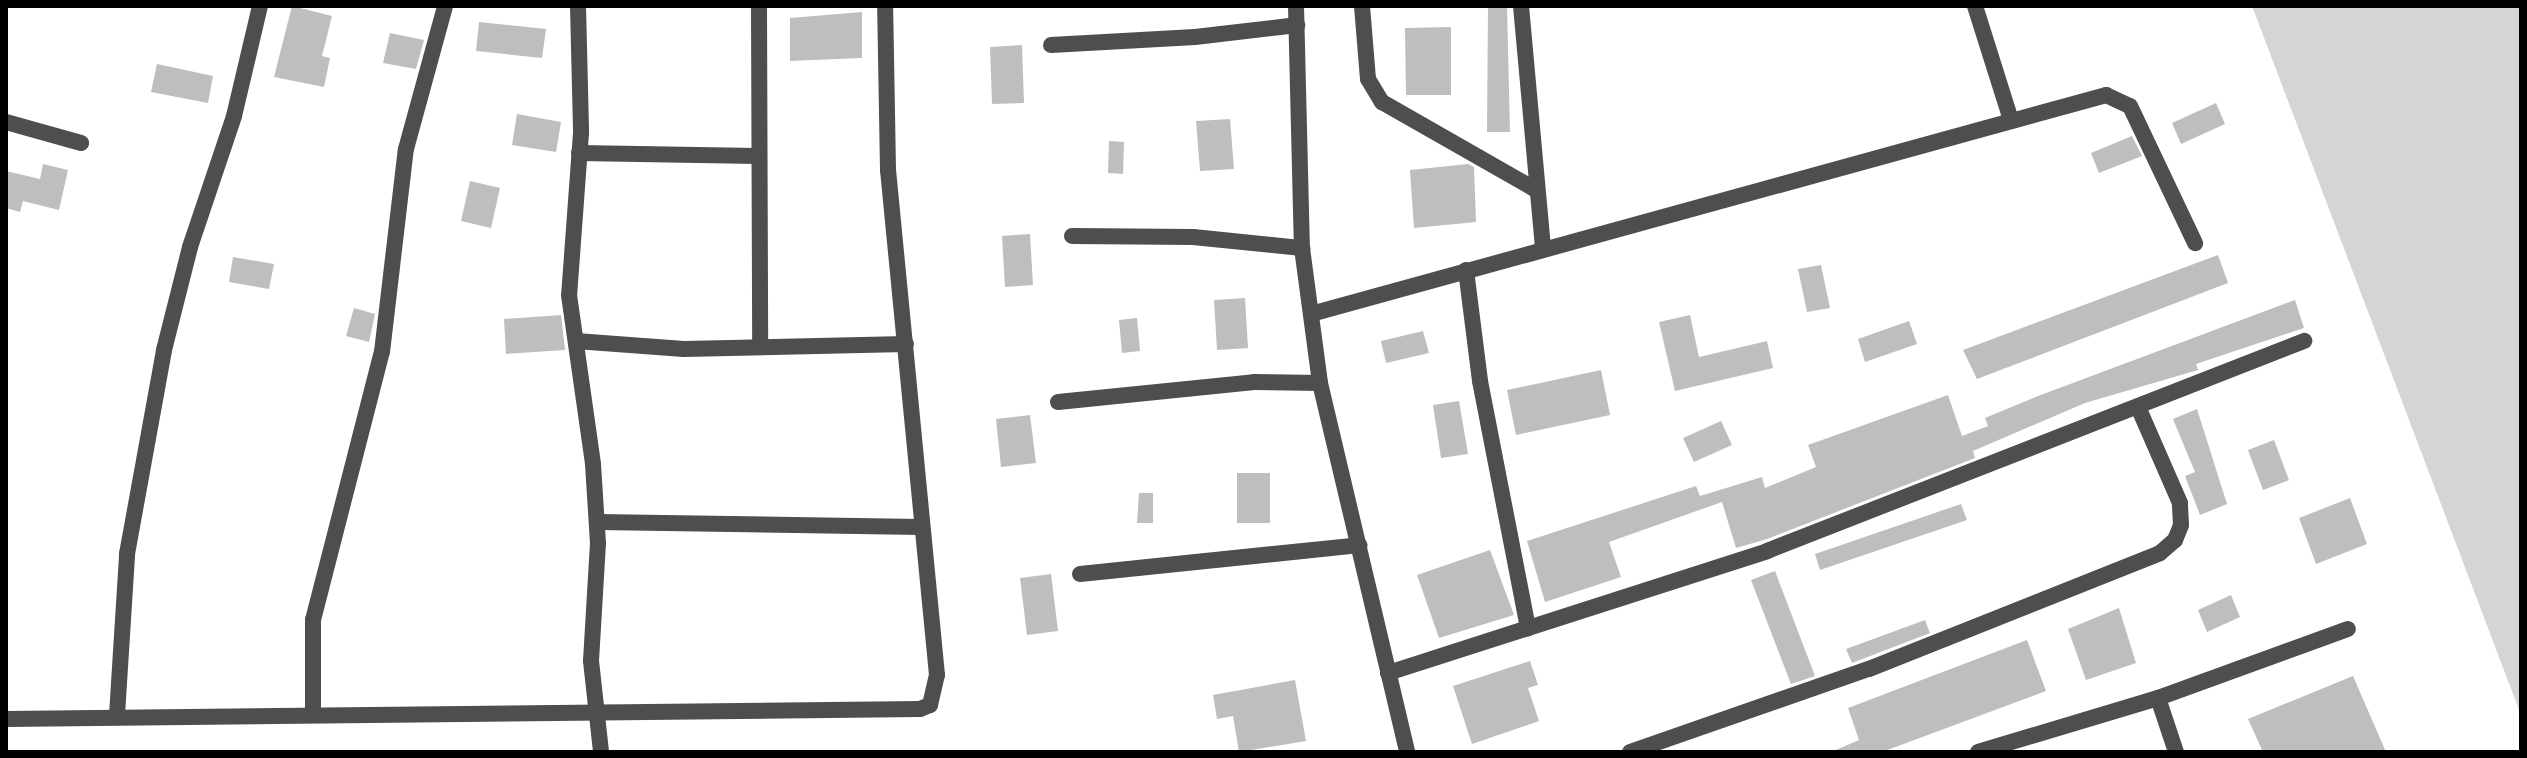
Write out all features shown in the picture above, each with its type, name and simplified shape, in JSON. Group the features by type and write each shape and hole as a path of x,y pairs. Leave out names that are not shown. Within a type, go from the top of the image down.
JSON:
{"street":[{"path":"117,715 127,554 164,350 190,247 234,116 260,6"},
{"path":"313,713 313,620 382,352 406,149 445,6"},
{"path":"578,6 579,153 569,295 597,522 594,711 601,752"},
{"path":"759,6 757,156 760,345"},
{"path":"6,719 117,715 920,709 930,705 937,675 888,170 885,6"},
{"path":"1296,6 1302,248 1320,383 1407,752"},
{"path":"1362,6 1372,91 1404,119 1536,190"},
{"path":"1521,6 1543,248"},
{"path":"1975,6 2011,120"},
{"path":"1051,45 1195,37 1297,25"},
{"path":"1311,314 2106,95 2119,98 2130,106 2195,243"},
{"path":"6,122 81,143"},
{"path":"579,153 757,156"},
{"path":"1072,236 1193,237 1302,248"},
{"path":"1466,270 1480,381 1528,628"},
{"path":"576,341 684,349 906,344"},
{"path":"1388,673 1767,551 2304,341"},
{"path":"1058,402 1254,382 1320,383"},
{"path":"1630,752 1869,669 2160,553 2175,540 2181,525 2180,503 2138,407"},
{"path":"597,522 921,527"},
{"path":"1080,574 1359,545"},
{"path":"1978,752 2158,698 2348,629"},
{"path":"2158,698 2176,752"}],"shaded area":[{"path":"2252,6 2521,6 2521,715"}],"building":[{"path":"292,6 332,16 322,56 330,58 324,87 274,77"},
{"path":"1488,6 1507,6 1510,132 1487,132"},
{"path":"862,12 862,58 790,61 790,18"},
{"path":"479,22 546,29 542,58 476,51"},
{"path":"1451,27 1451,95 1406,95 1405,28"},
{"path":"390,33 424,40 416,69 383,63"},
{"path":"1022,45 1024,103 992,104 990,47"},
{"path":"157,64 213,76 208,103 151,92"},
{"path":"2216,103 2225,124 2181,144 2172,123"},
{"path":"517,114 561,122 556,152 512,145"},
{"path":"1230,119 1234,169 1200,171 1196,121"},
{"path":"2132,136 2142,156 2099,173 2091,153"},
{"path":"1109,141 1124,142 1123,174 1108,173"},
{"path":"43,164 68,170 59,210 23,201 20,212 6,208 6,171 40,179"},
{"path":"1468,164 1474,167 1476,222 1414,228 1410,170"},
{"path":"470,181 500,188 491,228 461,221"},
{"path":"1030,234 1033,285 1005,287 1002,236"},
{"path":"2218,255 2228,283 1977,379 1963,350"},
{"path":"233,257 274,264 269,289 229,282"},
{"path":"1821,265 1830,308 1807,312 1798,269"},
{"path":"1245,298 1248,348 1217,350 1214,300"},
{"path":"2295,300 2304,328 2196,364 2198,370 2085,403 1973,451 1975,458 1767,539 1736,548 1722,502 1609,542 1621,577 1545,602 1527,541 1696,486 1700,496 1762,477 1765,488 1816,467 1808,445 1948,395 1962,436 1988,426 1985,418 2038,396"},
{"path":"354,308 375,314 369,342 346,336"},
{"path":"561,315 565,350 506,354 504,319"},
{"path":"1690,315 1699,357 1767,341 1773,368 1675,391 1659,322"},
{"path":"1137,318 1140,351 1122,353 1119,320"},
{"path":"1909,321 1917,344 1865,362 1858,339"},
{"path":"1423,331 1429,353 1386,363 1381,341"},
{"path":"1601,370 1610,415 1516,435 1507,390"},
{"path":"1459,401 1468,454 1441,458 1433,405"},
{"path":"2197,409 2227,504 2200,515 2185,476 2195,472 2173,419"},
{"path":"1030,415 1036,463 1001,467 996,419"},
{"path":"1721,421 1732,445 1694,462 1683,438"},
{"path":"2274,440 2289,480 2263,490 2248,450"},
{"path":"1237,473 1270,473 1270,523 1237,523"},
{"path":"1139,493 1153,493 1153,523 1137,523"},
{"path":"2350,498 2367,544 2316,564 2299,518"},
{"path":"1961,504 1967,520 1820,570 1815,554"},
{"path":"1490,550 1514,615 1439,638 1417,575"},
{"path":"1775,571 1815,676 1791,684 1751,580"},
{"path":"1051,574 1058,631 1027,635 1020,578"},
{"path":"2231,595 2240,617 2207,632 2198,610"},
{"path":"2119,608 2136,663 2086,680 2068,629"},
{"path":"1925,620 1930,633 1852,663 1846,649"},
{"path":"2027,640 2046,691 1882,752 1831,752 1859,740 1848,708"},
{"path":"1530,661 1538,685 1528,688 1539,721 1472,744 1453,686"},
{"path":"2353,676 2386,752 2263,752 2248,719"},
{"path":"1295,680 1306,741 1239,752 1233,716 1217,719 1213,695"}]}
